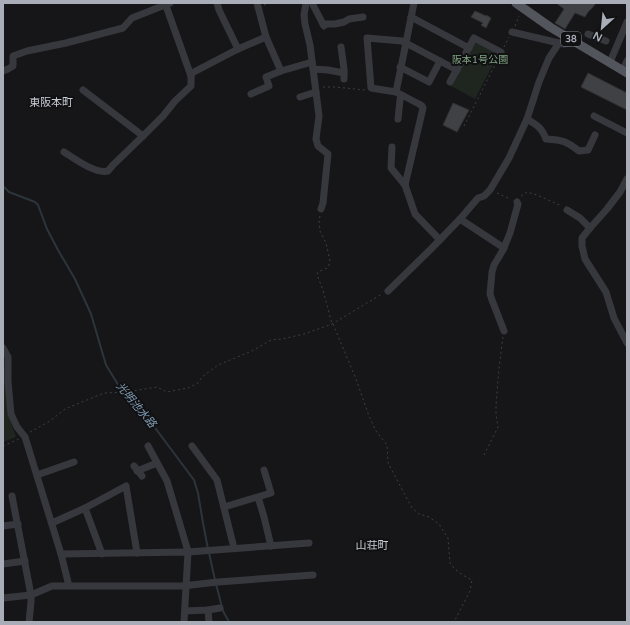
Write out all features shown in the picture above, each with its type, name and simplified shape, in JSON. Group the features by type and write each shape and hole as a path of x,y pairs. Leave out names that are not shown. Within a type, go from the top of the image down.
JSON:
{"main road":[{"name":"38","path":"521,5 550,27 625,71"}],"street":[{"path":"216,3 238,49"},
{"path":"257,3 266,37 281,71"},
{"path":"306,3 304,15 305,24 310,45 319,116 316,139 318,146 328,154 323,203 321,209"},
{"path":"312,3 324,26 344,22 349,16 363,17"},
{"path":"398,120 400,100 398,93 400,67 414,3"},
{"path":"3,71 13,66 13,56 27,51 66,43 123,28 132,18 167,4 191,76 191,86 108,171 104,172 86,166 64,152"},
{"path":"411,17 469,48"},
{"path":"610,62 627,22"},
{"path":"512,32 564,44 576,42"},
{"path":"589,50 592,35 606,42"},
{"path":"191,76 196,70 266,37"},
{"path":"405,185 423,108 419,104 398,93 371,88 367,38 405,42 457,70"},
{"path":"450,82 474,38 501,52"},
{"path":"388,291 440,240 478,198 484,196 490,190 509,158 528,119 539,82 549,58 559,43"},
{"path":"251,94 269,86 266,76 281,71 312,66 344,76 341,47"},
{"path":"400,67 429,82 440,61"},
{"path":"625,71 627,61"},
{"path":"300,96 315,89"},
{"path":"83,90 143,136"},
{"path":"594,116 627,133"},
{"path":"528,119 540,127 546,139 563,140 579,151 588,150 595,135"},
{"path":"392,147 391,168 405,185 415,214 440,240"},
{"path":"627,179 608,209 582,238 585,259 606,292 614,318 627,343"},
{"path":"504,330 490,294 492,272 510,233 518,204 517,202"},
{"path":"568,210 580,218 590,228"},
{"path":"460,219 504,248"},
{"path":"3,348 8,357 8,381 11,414 17,427 25,437 52,523 69,586"},
{"path":"148,446 167,481 188,552 184,622"},
{"path":"192,446 217,480 234,548"},
{"path":"37,475 74,462"},
{"path":"138,471 156,463"},
{"path":"224,507 271,493 264,470"},
{"path":"52,523 85,508 126,486 136,552"},
{"path":"12,496 25,561 31,602 29,622"},
{"path":"258,497 271,546"},
{"path":"85,508 102,554"},
{"path":"3,526 18,524"},
{"path":"61,554 188,552 309,543"},
{"path":"3,564 25,561"},
{"path":"3,598 30,595 52,586 186,586 215,582 313,575"},
{"path":"185,611 220,608"},
{"path":"208,610 210,622"}],"path":[{"path":"464,126 512,32 521,5"},
{"path":"315,89 335,87 368,90 371,88"},
{"path":"490,190 517,202 519,198 527,192 538,195 568,210"},
{"path":"321,209 319,220 320,231 326,243 330,261 327,268 318,272 317,274 332,323 356,379 369,416 376,432 387,446 388,463 412,508 419,514 429,517 439,524 448,538 450,563 452,566 472,580 470,591 454,622"},
{"path":"3,446 50,421 65,409 104,393 126,392 157,387 167,392 188,388 198,383 202,377 218,365 252,351 270,340 304,334 332,323 388,291"},
{"path":"484,455 498,427 496,405 504,330"}],"green space":[{"name":"阪本1号公園","path":"476,41 499,53 475,99 451,86 474,42"},
{"path":"3,359 9,418 16,437 3,442"}],"building":[{"path":"556,3 596,3 585,17 575,13 565,29 555,23 564,9"},
{"path":"475,11 491,18 486,28 481,25 483,23 471,17"},
{"path":"588,73 627,93 627,110 581,87"},
{"path":"453,103 469,110 457,132 443,125"}],"waterway":[{"name":"光明池水路","path":"3,186 9,192 35,202 38,205 47,229 75,279 91,314 106,365 122,391 147,417 194,480 198,493 208,549"},
{"name":"光明池水路","path":"209,553 215,580"},
{"name":"光明池水路","path":"216,584 223,611 229,622"}],"district":[{"name":"東阪本町","path":"51,102"},
{"name":"山荘町","path":"372,545"}]}
